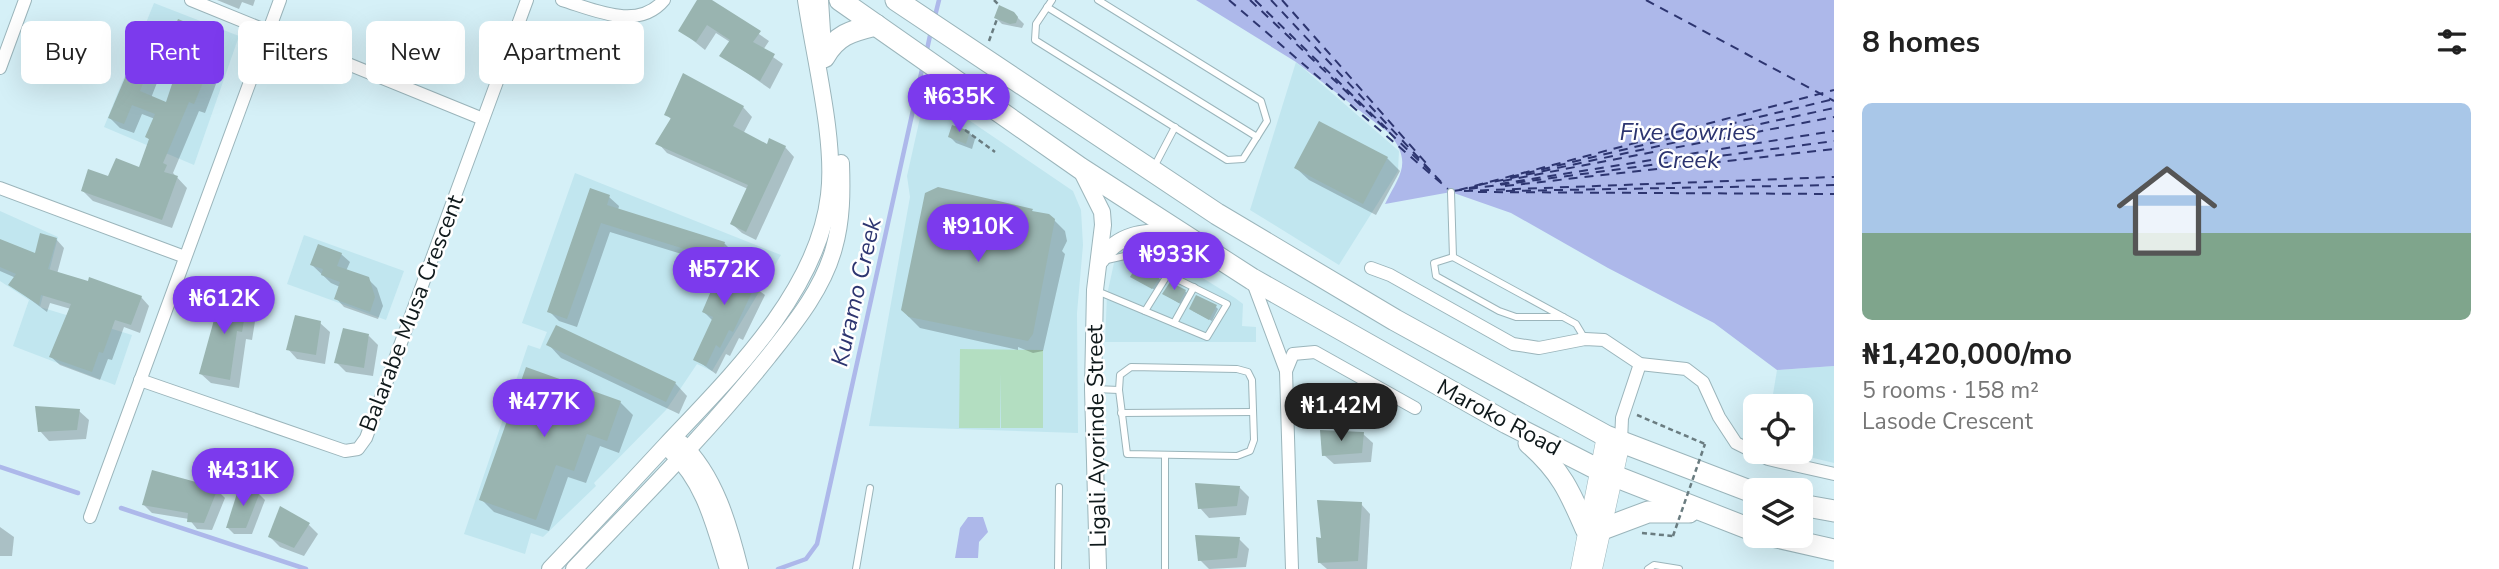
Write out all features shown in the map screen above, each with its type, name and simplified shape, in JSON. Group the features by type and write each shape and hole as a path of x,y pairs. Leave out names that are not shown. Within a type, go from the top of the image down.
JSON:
{"highway":[{"name":"Maroko Road","path":"839,0 1080,168 1252,279 1507,424 1606,473 1743,527"},
{"name":"Maroko Road","path":"896,0 1152,171 1323,278 1613,439 1743,488"},
{"path":"824,57 832,44 843,34 884,32"},
{"path":"1507,424 1556,468 1593,530 1648,512 1705,513"},
{"path":"1813,507 1834,511"},
{"path":"1813,545 1834,550"}],"main road":[{"path":"1580,569 1593,530 1613,439"},
{"path":"1593,530 1593,569"}],"street":[{"path":"0,68 25,0"},
{"path":"191,0 243,21"},
{"path":"272,21 280,0"},
{"name":"Balarabe Musa Crescent","path":"140,380 345,451 358,449 366,438 527,0"},
{"path":"562,0 616,16 641,17 660,5"},
{"path":"550,569 670,442 761,340 811,257 829,198 830,161 806,0"},
{"path":"574,569 743,389 791,328 820,284 834,249 840,215 841,161 824,57 820,0"},
{"path":"352,65 483,119"},
{"path":"90,517 249,84"},
{"name":"Ligali Ayorinde Street","path":"1080,168 1102,212 1100,262 1095,290 1093,389 1098,569"},
{"path":"0,188 185,257"},
{"path":"1100,262 1113,244 1121,240 1142,233 1174,231"},
{"path":"1371,268 1390,275 1513,344 1539,348 1585,339 1604,340 1640,364 1678,366 1693,373 1711,396 1727,433 1749,452 1768,460 1834,474"},
{"path":"1252,279 1286,371 1292,569"},
{"path":"1286,371 1293,354 1315,352 1415,408"},
{"path":"1613,439 1640,364"},
{"path":"670,442 683,454 699,484 734,567"}],"lane":[{"path":"1052,0 1036,24 1033,32 1035,40 1227,160 1243,159 1267,121 1261,101 1098,0"},
{"path":"1047,7 1257,137"},
{"path":"1152,171 1175,127"},
{"path":"1451,192 1452,257"},
{"path":"1095,290 1207,337 1227,304 1129,254 1100,262"},
{"path":"1563,317 1516,317 1499,311 1436,276 1434,263 1452,257 1576,324 1585,339"},
{"path":"1145,311 1168,274"},
{"path":"1174,323 1194,287"},
{"path":"1131,367 1237,369 1248,372 1252,380 1253,412 1254,440 1250,451 1237,456 1127,454 1121,413 1120,375 1131,367"},
{"path":"1093,389 1119,390"},
{"path":"1121,413 1253,412"},
{"path":"1165,455 1165,569"},
{"path":"1058,569 1059,487"},
{"path":"856,569 870,488"},
{"path":"1648,569 1654,565 1679,569"}],"path":[{"path":"994,0 999,5"},
{"path":"969,130 965,130 995,152"},
{"path":"1623,414 1705,444 1674,536 1640,533"}],"shaded area":[{"path":"154,3 200,21 147,21"},
{"path":"224,30 238,36 224,79"},
{"path":"1296,62 1399,151 1398,171 1339,265 1250,210"},
{"path":"125,75 125,84 222,84 194,165 104,127"},
{"path":"926,91 1073,191 1081,210 1083,245 1077,313 1078,433 869,426 910,197 907,176"},
{"path":"575,173 781,255 712,371 697,364 666,410 594,483 596,486 543,537 531,533 525,554 464,534 528,345 540,349 547,332 522,323"},
{"path":"0,211 58,237 40,307 132,335 115,385 13,346 29,300 0,281"},
{"path":"304,235 404,271 386,320 287,284"},
{"path":"1138,243 1149,245 1243,304 1242,326 1256,327 1256,342 1105,342 1107,295 1114,263 1119,251"},
{"path":"1834,366 1834,463 1813,458 1813,394 1773,394 1777,370"}],"green space":[{"path":"960,349 1043,350 1043,428 1001,428 1001,373 1000,428 959,428"}],"water":[{"name":"Five Cowries Creek","path":"1196,0 1834,0 1834,366 1777,370 1714,323 1608,268 1511,213 1451,192 1385,204 1402,168 1401,153 1389,133 1296,62"},
{"path":"968,517 983,517 988,532 979,542 978,558 955,558 960,528"}],"building":[{"path":"697,0 712,0 761,31 753,42 775,54 760,81 719,56 730,40 707,25 696,42 678,31"},
{"path":"999,5 1014,12 1018,17 1016,23 1010,24 994,18"},
{"path":"683,73 744,106 733,126 767,144 769,138 786,146 746,232 730,224 748,185 655,144 671,118 664,115"},
{"path":"125,78 125,84 143,84 140,91 166,102 172,84 202,84 194,104 189,102 163,163 167,165 164,172 178,176 162,220 81,191 88,169 108,176 116,158 139,167 149,139 145,137 155,114 132,105 124,124 108,118"},
{"path":"1319,121 1388,157 1363,204 1294,168"},
{"path":"952,125 970,131 966,144 948,137"},
{"path":"938,187 1033,209 1032,211 1049,214 1055,219 1033,334 1028,341 909,317 901,310 925,193"},
{"path":"590,188 610,195 607,205 725,242 720,260 601,223 567,319 547,312"},
{"path":"40,233 57,238 48,269 88,281 89,277 142,296 131,325 115,320 103,353 99,352 92,372 49,357 71,304 41,295 39,305 8,285 16,274 0,267 0,239 35,253"},
{"path":"318,244 342,253 337,266 369,277 375,297 370,312 334,299 340,282 321,275 323,269 310,265"},
{"path":"726,256 742,263 737,275 756,284 733,332 729,330 720,348 716,345 706,366 693,360 713,317 702,312"},
{"path":"1137,265 1160,277 1152,289 1130,277"},
{"path":"1170,282 1186,290 1179,303 1162,294"},
{"path":"222,291 248,298 242,332 237,331 230,380 199,374"},
{"path":"1196,295 1217,305 1209,320 1189,309"},
{"path":"295,315 321,321 316,355 286,350"},
{"path":"556,325 676,382 666,402 546,345"},
{"path":"343,328 369,334 364,368 334,363"},
{"path":"526,367 621,401 607,441 587,434 574,471 556,465 536,520 479,500"},
{"path":"35,406 80,409 77,430 38,432"},
{"path":"1320,430 1364,432 1362,453 1322,456"},
{"path":"152,470 218,488 204,523 187,522 188,513 142,505"},
{"path":"1195,483 1240,486 1237,506 1198,509"},
{"path":"239,487 260,492 246,528 226,528"},
{"path":"1317,500 1362,502 1358,561 1318,563 1316,537 1321,538"},
{"path":"280,506 310,523 294,548 268,537"},
{"path":"1195,535 1240,537 1237,558 1198,561"}],"waterway":[{"name":"Kuramo Creek","path":"934,20 939,0"},
{"name":"Kuramo Creek","path":"926,54 931,31"},
{"name":"Kuramo Creek","path":"778,569 806,559 817,544 923,65"},
{"path":"0,467 78,493"},
{"path":"121,508 306,569"}],"ferry route":[{"path":"1229,0 1448,189"},
{"path":"1250,0 1434,175"},
{"path":"1255,0 1389,131"},
{"path":"1271,0 1443,184"},
{"path":"1282,0 1426,163"},
{"path":"1646,0 1834,101"},
{"path":"1459,190 1834,90"},
{"path":"1510,177 1834,99"},
{"path":"1479,185 1834,108"},
{"path":"1503,181 1834,117"},
{"path":"1500,184 1834,131"},
{"path":"1453,191 1834,141"},
{"path":"1505,186 1834,149"},
{"path":"1464,191 1834,177"},
{"path":"1506,191 1834,185"},
{"path":"1469,188 1481,186"},
{"path":"1478,192 1834,194"}]}
